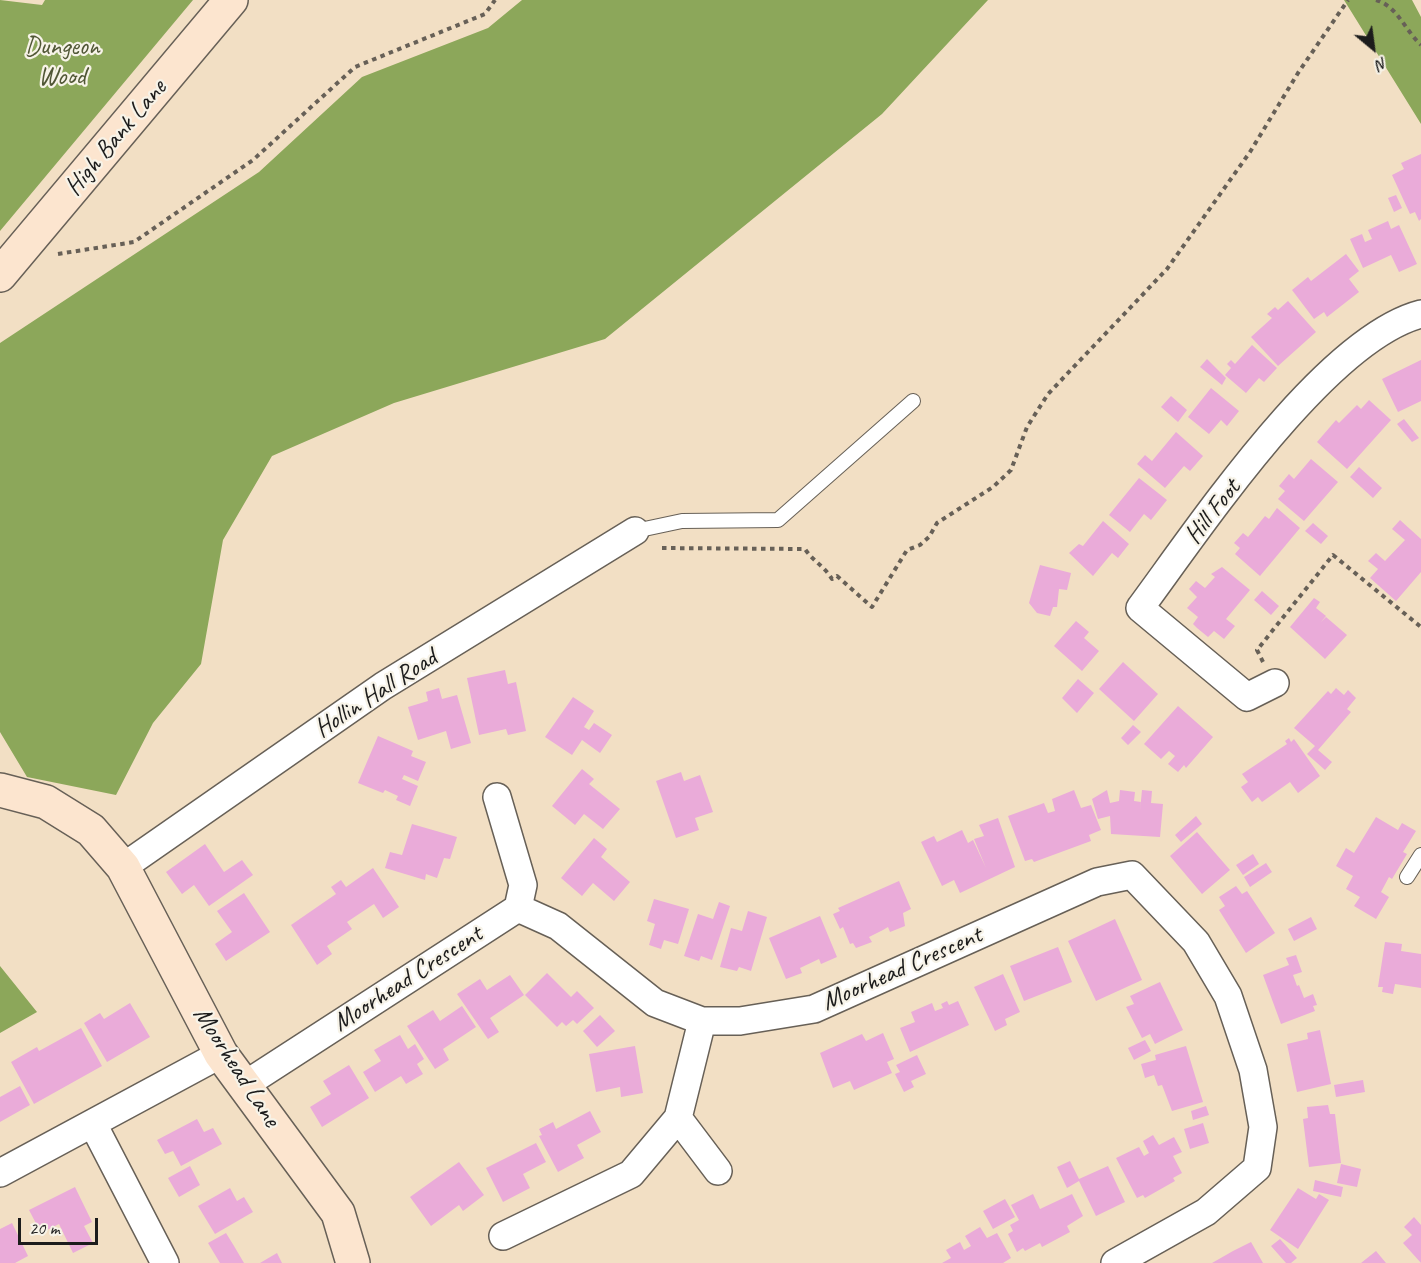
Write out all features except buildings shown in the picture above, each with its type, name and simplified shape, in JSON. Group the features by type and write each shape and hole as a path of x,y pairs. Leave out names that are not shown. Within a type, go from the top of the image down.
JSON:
{"street":[{"name":"High Bank Lane","path":"0,275 231,0"},
{"name":"Hill Foot","path":"1275,682 1247,697 1140,608 1263,447 1334,367 1370,338 1403,319 1421,314"},
{"name":"Hollin Hall Road","path":"123,867 383,686 633,533"},
{"path":"0,790 46,802 91,831 123,867"},
{"path":"497,796 523,885 518,908"},
{"name":"Moorhead Lane","path":"123,867 221,1054 338,1213 353,1263"},
{"name":"Moorhead Crescent","path":"243,1086 518,908 558,926 656,1003 702,1021 740,1021 814,1009 1097,882 1132,875 1196,942 1228,996 1253,1070 1263,1126 1257,1168 1206,1212 1115,1263"},
{"path":"503,1236 631,1174 678,1118 702,1021"},
{"path":"0,1173 221,1054"},
{"path":"678,1118 718,1171"},
{"path":"93,1124 165,1263"}],"lane":[{"path":"633,533 682,521 778,520 913,401"},
{"path":"1407,878 1421,855"}],"path":[{"path":"57,254 134,242 253,160 355,66 485,14 495,0"},
{"path":"633,533 648,547 774,551 805,549 812,561 828,572 832,579 837,576 872,607 908,550 920,545 929,537 937,524 993,487 1011,470 1027,427 1048,394 1167,269 1250,152 1298,73 1348,0"},
{"path":"1376,0 1388,2 1411,36 1421,45"},
{"path":"1275,682 1257,650 1333,555 1421,627"}],"green space":[{"name":"Dungeon Wood","path":"0,0 42,5 45,0 193,0 0,231"},
{"path":"522,0 988,0 882,114 605,339 394,403 272,456 223,540 201,664 153,723 116,795 27,777 0,732 0,343 259,172 362,77 488,28"},
{"path":"1344,0 1412,0 1421,17 1421,124"},
{"path":"0,966 37,1012 0,1033"}]}
